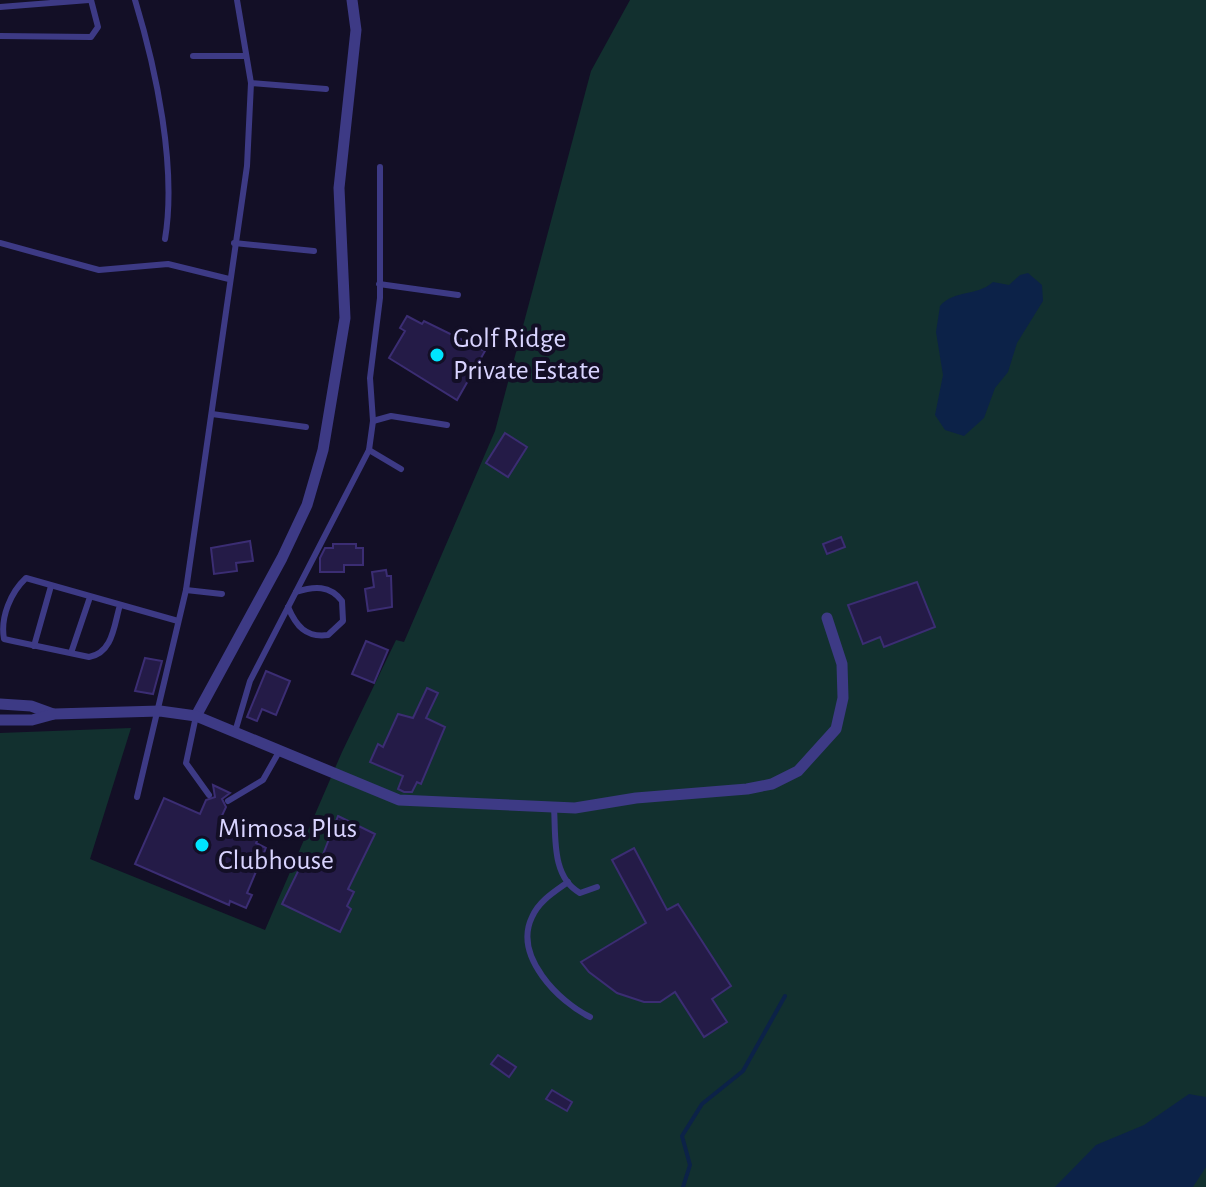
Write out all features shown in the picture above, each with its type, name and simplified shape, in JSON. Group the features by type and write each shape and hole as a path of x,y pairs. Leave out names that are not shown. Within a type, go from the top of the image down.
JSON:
{"street":[{"path":"196,716 282,558 307,505 323,450 345,318 339,188 356,30 352,0"},
{"path":"0,720 32,720 54,714 160,711 196,716 399,800 554,808 747,789 772,784 798,771 836,729 843,698 842,664 827,618"},
{"path":"0,704 31,706 54,714"}],"lane":[{"path":"0,7 90,0 98,27 91,37 0,36"},
{"path":"135,0 154,66 162,114 165,239"},
{"path":"137,797 160,711 186,590 247,166 251,83 237,0"},
{"path":"193,56 246,56"},
{"path":"251,83 326,89"},
{"path":"235,732 250,681 369,450 373,421 370,378 379,284 380,167"},
{"path":"0,243 99,270 168,264 229,279"},
{"path":"234,243 314,251"},
{"path":"379,284 458,295"},
{"path":"212,414 306,427"},
{"path":"373,421 391,416 447,425"},
{"path":"369,450 401,469"},
{"path":"120,605 107,649 89,657 4,639 5,610 15,588 26,578 178,621"},
{"path":"34,646 51,586"},
{"path":"288,607 297,626 313,635 328,635 343,621 342,601 332,591 316,587 296,592"},
{"path":"186,590 222,594"},
{"path":"71,653 90,597"},
{"path":"196,716 186,763 209,795"},
{"path":"228,801 263,780 280,750"},
{"path":"554,808 555,844 568,882 580,893 597,887"},
{"path":"568,882 546,898 532,916 527,934 538,967 560,1000 590,1017"}],"green space":[{"path":"630,0 1206,0 1206,1187 0,1187 0,733 131,728 90,859 265,930 342,752 396,640 404,642 495,431 591,71"}],"water":[{"path":"1028,273 1042,285 1043,301 1017,343 1008,372 995,388 984,418 964,436 945,430 935,415 943,375 936,332 940,306 952,297 980,290 993,282 1009,285 1020,275"},
{"path":"1189,1094 1206,1097 1206,1167 1193,1187 1055,1187 1096,1145 1144,1125"}],"building":[{"name":"Golf Ridge Private Estate","path":"407,316 485,351 457,400 389,358 405,331 400,328"},
{"path":"505,433 527,447 508,477 486,463"},
{"path":"841,537 845,547 827,554 823,544"},
{"path":"250,541 253,561 236,563 237,571 214,574 211,548"},
{"path":"333,544 356,544 356,548 363,548 363,565 344,565 344,572 320,572 320,558 325,548 333,548"},
{"path":"386,570 387,576 391,576 392,607 368,611 365,589 374,587 372,572"},
{"path":"917,582 935,627 884,647 880,637 863,644 848,605"},
{"path":"366,641 388,650 374,683 352,674"},
{"path":"145,658 162,661 153,694 135,691"},
{"path":"266,671 290,681 276,715 262,709 257,721 247,717"},
{"path":"427,688 438,693 426,718 445,727 421,784 417,782 412,792 404,792 398,789 403,776 370,762 378,744 383,747 398,714 413,718"},
{"name":"Mimosa Plus Clubhouse","path":"213,785 230,793 222,799 226,807 219,822 258,839 256,843 266,848 247,893 252,895 246,908 230,901 229,905 135,864 164,798 200,814 206,800 215,797"},
{"path":"338,816 375,834 348,889 354,892 347,906 351,909 340,932 282,904 306,855 320,862"},
{"path":"634,848 667,910 678,904 731,986 712,999 727,1022 704,1037 675,992 660,1002 644,1002 617,993 581,962 646,923 612,860"},
{"path":"498,1055 516,1067 509,1077 491,1064"},
{"path":"552,1090 572,1102 567,1111 546,1099"}],"waterway":[{"path":"683,1187 690,1165 682,1136 702,1104 743,1071 785,996"}],"place":[{"name":"Golf Ridge Private Estate","path":"437,355"},
{"name":"Mimosa Plus Clubhouse","path":"202,845"}]}
